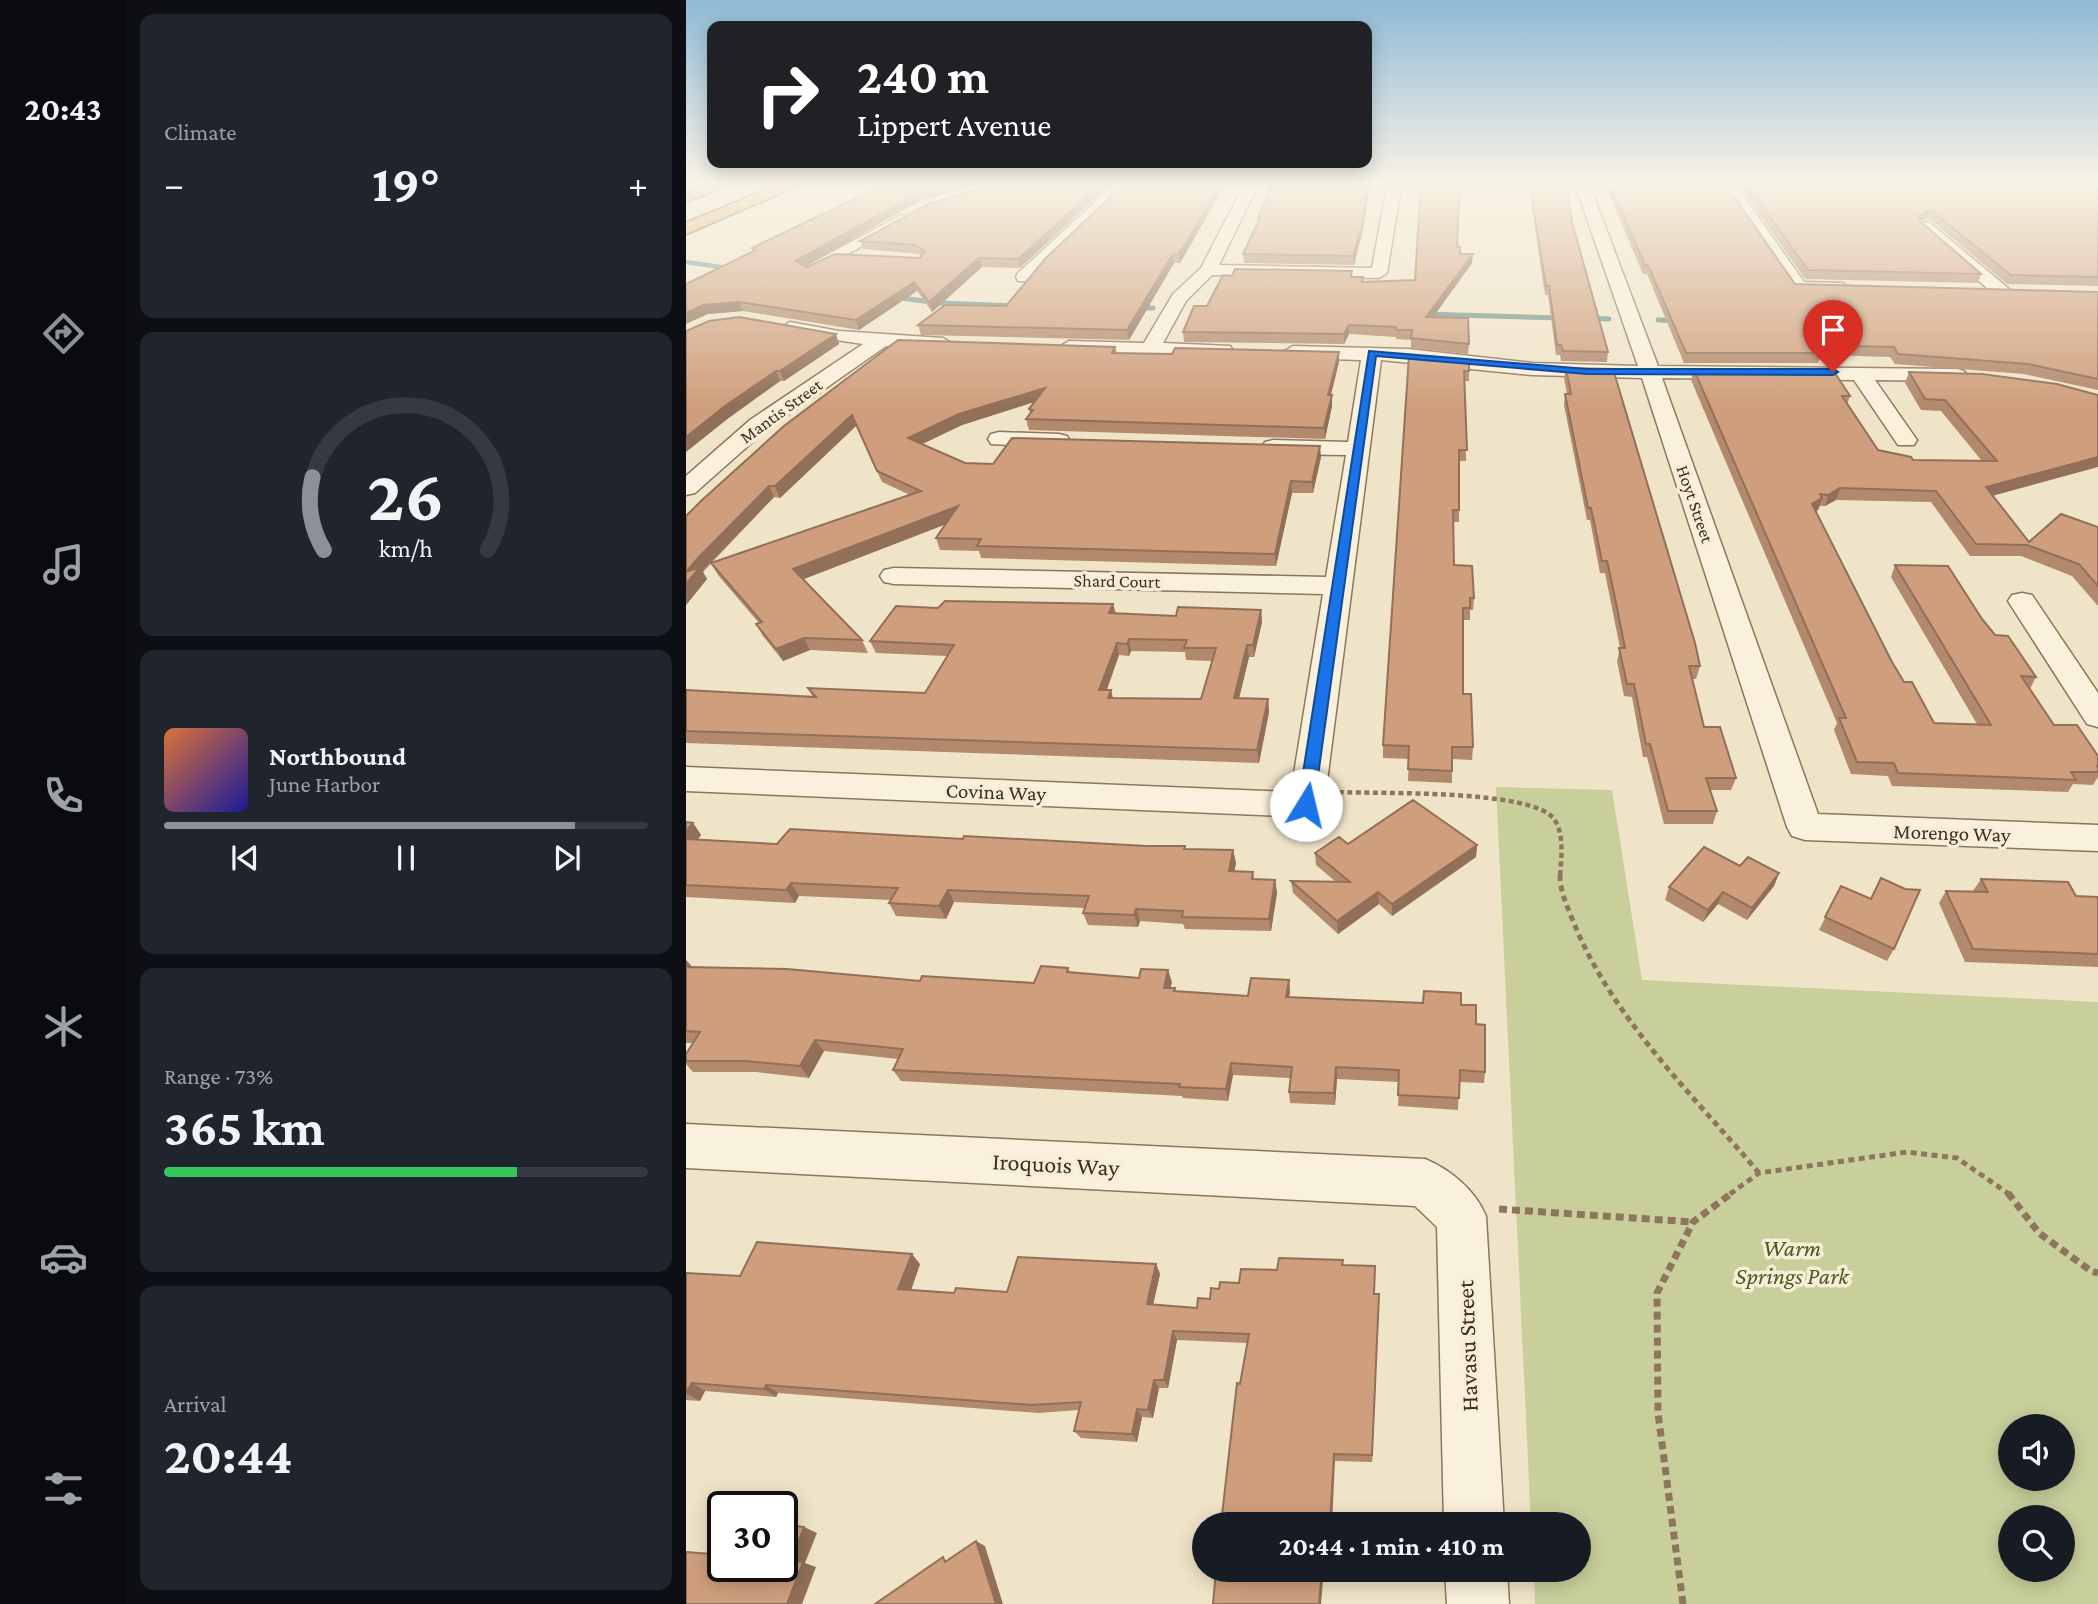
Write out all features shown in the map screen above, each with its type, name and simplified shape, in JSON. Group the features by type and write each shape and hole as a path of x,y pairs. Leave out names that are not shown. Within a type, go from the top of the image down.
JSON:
{"street":[{"path":"809,270 835,256"},
{"path":"849,256 864,257"},
{"path":"1024,277 1046,256"},
{"path":"1151,348 1179,298 1208,270 1215,256"},
{"path":"1208,270 1379,273 1382,256"},
{"name":"Hoyt Street","path":"1608,256 1805,827"},
{"path":"1778,256 1799,287 1853,288"},
{"path":"1964,256 2009,292 1975,291"},
{"path":"774,325 839,337 965,345"},
{"name":"Mantis Street","path":"686,488 758,425 881,341"},
{"path":"1044,346 1248,351"},
{"path":"1275,351 1372,353 1532,369 1859,372 1978,376"},
{"path":"1307,798 1372,353"},
{"path":"1859,372 1906,440"},
{"path":"999,439 1082,442"},
{"path":"1249,446 1360,449"},
{"name":"Shard Court","path":"894,576 1339,586"},
{"path":"2022,601 2098,717"},
{"name":"Covina Way","path":"686,779 1307,798"},
{"name":"Morengo Way","path":"1805,827 2098,838"},
{"name":"Iroquois Way","path":"686,1146 1443,1199"},
{"name":"Havasu Street","path":"1443,1199 1473,1512"},
{"path":"1477,1582 1478,1604"}],"path":[{"path":"1307,798 1496,798 1532,805 1554,819 1561,841 1560,889 1586,953 1626,1016 1759,1173"},
{"path":"1683,1604 1658,1413 1657,1293 1693,1222 1759,1173 1907,1152 1957,1158 2008,1193 2039,1233 2091,1271 2098,1273"},
{"path":"1443,1199 1499,1209 1693,1222"}],"green space":[{"name":"Warm Springs Park","path":"1496,787 1612,790 1642,980 2098,1002 2098,1604 1535,1604 1534,1582 1591,1582 1591,1512 1530,1512"}],"building":[{"path":"744,256 804,256 795,261 807,267 831,256 920,258 922,256 1021,256 1018,259 979,258 929,302 914,282 856,320 739,302 703,305 686,313 686,284"},
{"path":"1048,256 1172,256 1127,330 918,325 945,305 1006,306"},
{"path":"1416,256 1472,256 1426,317 1468,318 1469,344 1411,338 1412,330 1396,330 1396,327 1349,325 1344,334 1183,332 1194,306 1207,306 1223,275 1232,276 1235,269 1352,271 1351,277 1363,277 1362,282 1415,280"},
{"path":"1541,256 1581,256 1608,352 1563,351 1561,345 1557,345 1549,286 1546,286"},
{"path":"1641,256 1775,256 1795,284 2098,292 2098,379 2028,364 1898,354 1894,347 1816,345 1821,353 1686,353 1648,265 1645,265"},
{"path":"1798,256 1960,256 1981,274 1808,270"},
{"path":"1987,256 2098,256 2098,277 2011,275"},
{"path":"739,317 836,334 725,406 686,437 686,331 709,321"},
{"path":"898,340 1115,347 1112,353 1172,354 1175,348 1339,352 1328,395 1332,395 1324,428 1026,419 1033,410 1029,409 1045,388 959,414 908,438 965,463 993,464 1012,438 1320,446 1312,482 1291,481 1275,554 977,546 981,539 936,538 958,506 793,569 862,640 804,638 776,649 756,624 762,622 711,563 921,491 877,471 852,415 775,486 769,486 686,572 686,516 784,426"},
{"path":"1409,355 1469,361 1469,371 1464,371 1467,450 1459,450 1459,510 1453,510 1454,565 1472,566 1474,598 1470,598 1470,608 1463,608 1463,694 1471,694 1473,747 1452,747 1452,771 1408,769 1409,746 1383,745"},
{"path":"1566,368 1613,369 1695,643 1700,666 1689,666 1704,727 1720,727 1736,778 1706,778 1717,811 1668,811 1650,744 1646,744 1634,684 1627,684 1619,648 1625,648 1614,593 1607,561 1602,561 1591,508 1588,508 1565,394 1571,394"},
{"path":"1694,370 1833,370 1850,396 1842,396 1878,450 1911,457 1913,460 1997,461 1945,400 1925,399 1909,372 1982,374 2057,384 2098,395 2098,457 1986,487 2029,542 2061,514 2098,527 2098,586 2079,564 2027,545 1976,544 1936,491 1840,488 1828,495 1820,494 1822,498 1812,504 1892,662 1904,682 1912,682 1934,723 1991,725 1895,565 1948,566 1982,619 1995,635 2008,636 2036,677 2021,676 2054,725 2077,725 2098,756 2098,772 2071,772 2076,780 1898,773 1894,763 1857,762 1839,718 1846,718"},
{"path":"700,567 686,584 686,572"},
{"path":"945,601 1113,604 1109,613 1176,616 1178,607 1261,610 1253,645 1247,645 1234,698 1268,699 1257,750 686,731 686,690 816,697 808,688 925,693 954,645 870,641 896,606 938,608","holes":["1129,639 1187,640 1184,648 1216,648 1201,699 1108,698 1111,690 1099,690 1117,643 1127,644"]},
{"path":"1413,800 1477,845 1392,904 1378,892 1337,921 1291,881 1350,882 1315,853 1339,837 1348,844"},
{"path":"686,822 693,823 686,831"},
{"path":"790,829 1233,850 1229,871 1253,872 1252,879 1275,880 1269,919 1182,917 1183,911 1136,909 1134,915 1083,913 1089,896 948,890 939,906 889,903 898,888 791,883 786,890 686,885 686,839 777,844"},
{"path":"1704,847 1740,866 1748,857 1779,873 1752,908 1723,892 1708,910 1669,887"},
{"path":"1881,878 1905,889 1920,890 1894,949 1825,917 1841,886 1871,899"},
{"path":"1981,879 2068,882 2076,896 2098,897 2098,954 1973,949 1946,891 1988,892"},
{"path":"1041,966 1068,968 1067,972 1139,978 1141,969 1168,970 1164,988 1248,996 1251,978 1289,980 1286,997 1423,1003 1424,991 1461,993 1461,1005 1476,1005 1476,1024 1485,1025 1485,1072 1460,1070 1459,1098 1398,1095 1399,1070 1336,1067 1334,1093 1289,1092 1292,1067 1231,1063 1226,1089 1179,1087 1180,1084 893,1070 903,1049 815,1040 800,1066 746,1061 686,1061 686,1054 700,1032 686,1031 686,967 787,969 920,981 922,976 1034,983"},
{"path":"757,1242 912,1254 898,1289 954,1293 956,1288 1007,1292 1018,1257 1156,1264 1147,1304 1197,1308 1198,1298 1210,1299 1211,1288 1219,1289 1220,1282 1239,1283 1241,1269 1277,1270 1279,1258 1343,1260 1342,1265 1375,1266 1374,1294 1379,1294 1372,1455 1334,1454 1331,1512 1222,1512 1237,1383 1240,1384 1249,1334 1173,1331 1164,1380 1154,1380 1148,1410 1137,1409 1132,1434 1074,1431 1081,1402 1031,1405 766,1385 764,1389 692,1383 686,1393 686,1273 740,1276"},
{"path":"798,1526 804,1527 798,1543"},
{"path":"976,1541 996,1604 875,1604 943,1557 945,1562"},
{"path":"686,1552 707,1554 707,1582 795,1582 787,1604 686,1604"},
{"path":"798,1562 803,1562 798,1575"},
{"path":"1215,1582 1321,1582 1319,1604 1213,1604"}],"waterway":[{"path":"686,262 734,269"},
{"path":"893,297 939,303 1018,306"},
{"path":"1135,308 1153,308"},
{"path":"1423,314 1561,318"},
{"path":"1587,318 1609,319"},
{"path":"1658,320 1679,321"}],"route":[{"path":"1306,805 1372,353 1587,372 1833,372"}]}
